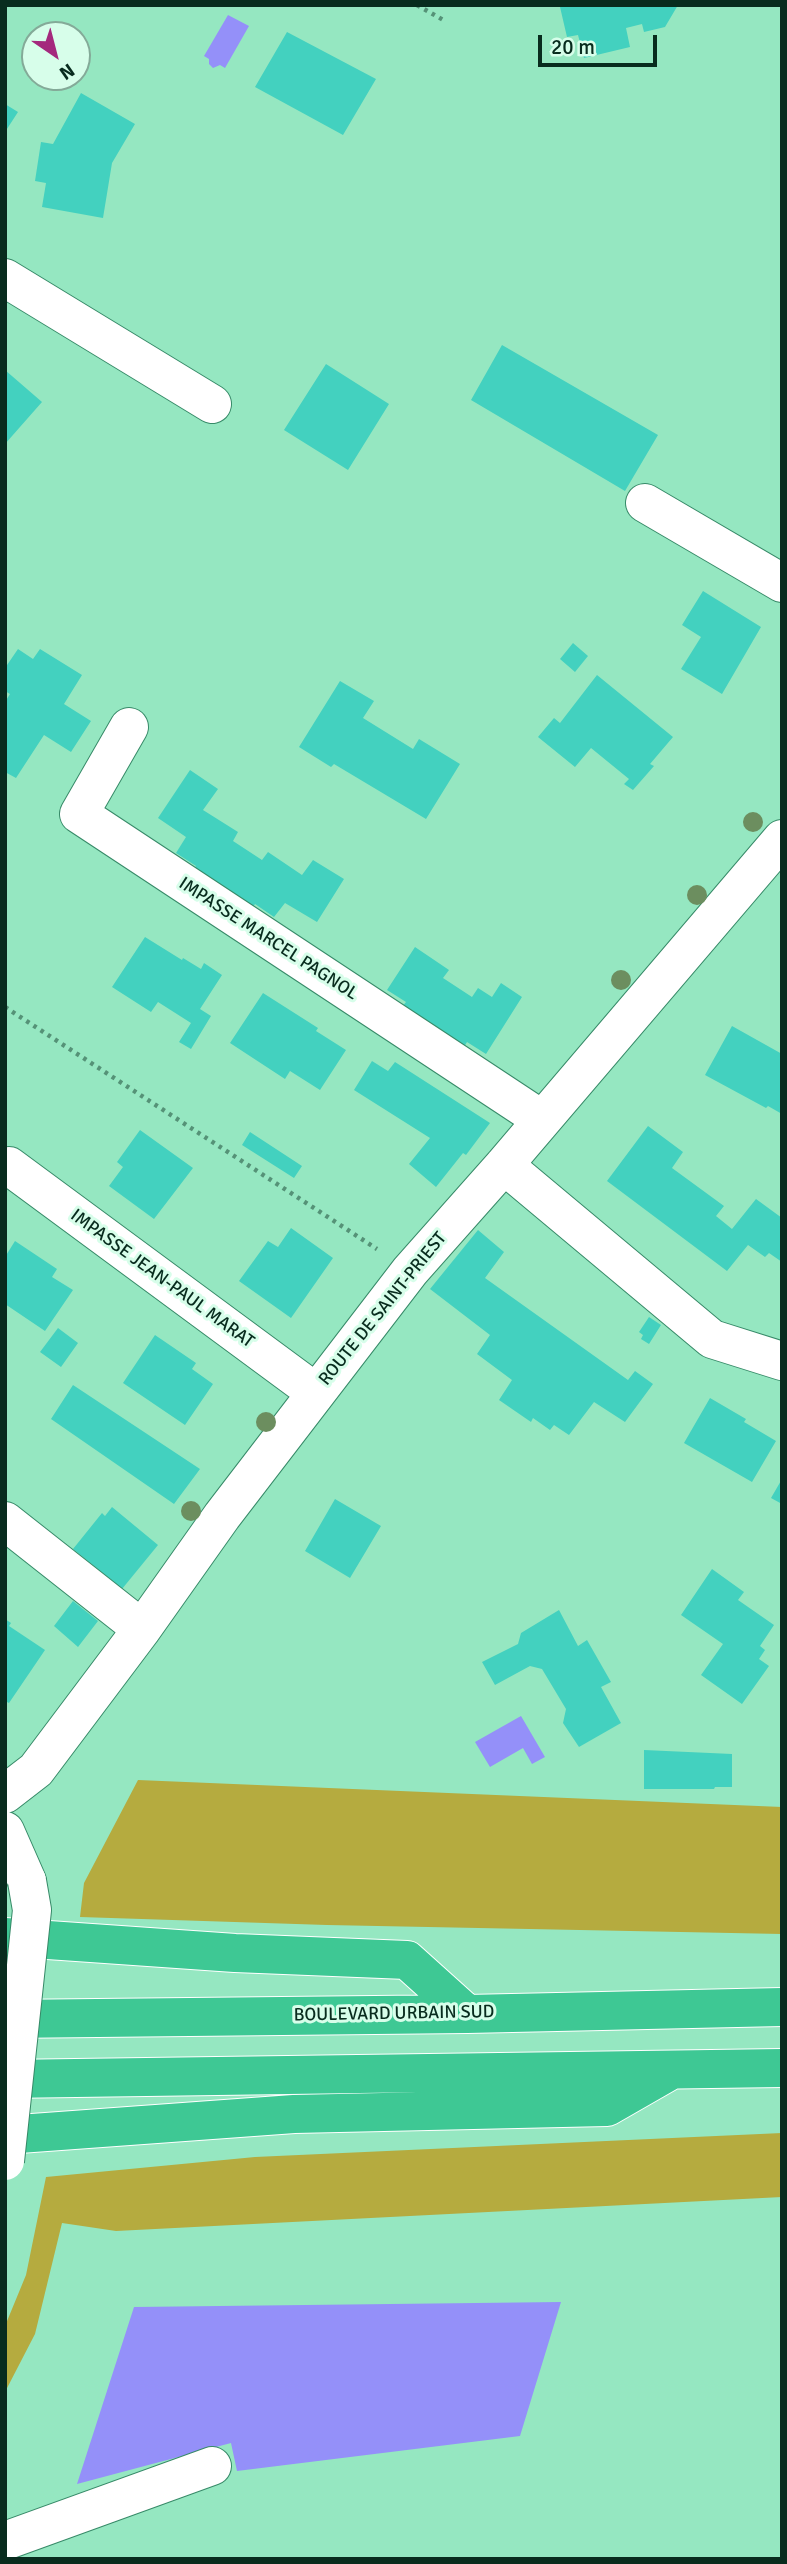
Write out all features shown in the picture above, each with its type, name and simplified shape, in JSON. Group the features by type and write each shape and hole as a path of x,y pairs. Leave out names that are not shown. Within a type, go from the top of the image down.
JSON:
{"highway":[{"path":"5,1937 235,1953 407,1960 467,2014"},
{"name":"BOULEVARD URBAIN SUD","path":"5,2019 467,2014 782,2007"},
{"path":"5,2079 782,2068"},
{"path":"5,2135 293,2115 607,2107 670,2071"}],"street":[{"path":"5,278 212,404"},
{"path":"645,503 782,583"},
{"name":"IMPASSE MARCEL PAGNOL","path":"129,727 79,814 541,1119"},
{"name":"ROUTE DE SAINT-PRIEST","path":"5,1794 36,1770 142,1629 222,1516 410,1271 782,839"},
{"path":"504,1165 712,1339 782,1361"},
{"name":"IMPASSE JEAN-PAUL MARAT","path":"9,1166 315,1392"},
{"path":"5,1521 142,1629"},
{"path":"5,1831 27,1881 32,1910 5,2161"},
{"path":"5,2542 212,2466"}],"path":[{"path":"417,5 445,21"},
{"path":"5,1007 410,1271"}],"shaded area":[{"path":"228,15 249,26 225,68 220,65 213,68 209,59 204,56"},
{"path":"521,1716 545,1757 532,1764 523,1748 490,1767 475,1742"},
{"path":"138,1780 782,1807 782,1934 80,1917 84,1883"},
{"path":"782,2133 782,2197 116,2231 62,2223 35,2334 5,2392 5,2326 26,2275 46,2177 255,2157"},
{"path":"561,2302 520,2436 237,2471 231,2443 77,2484 134,2307"}],"building":[{"path":"678,5 665,27 644,32 642,24 626,28 630,47 584,58 578,35 567,37 560,7"},
{"path":"287,32 376,79 343,135 255,87"},
{"path":"81,93 135,124 112,163 103,218 42,207 46,183 35,181 41,142 53,144"},
{"path":"5,104 18,112 5,132"},
{"path":"502,345 658,435 625,491 471,400"},
{"path":"326,364 389,404 348,470 284,430"},
{"path":"5,370 42,402 5,444"},
{"path":"703,591 761,627 722,694 681,669 701,637 682,625"},
{"path":"573,643 588,656 575,672 560,659"},
{"path":"18,649 33,659 40,649 82,675 64,704 91,721 71,752 44,735 16,778 5,772 5,702 10,694 5,691 5,668"},
{"path":"597,675 673,737 650,764 654,766 633,790 624,784 629,779 591,748 575,767 538,737 554,718 560,723"},
{"path":"340,681 374,701 363,718 413,749 419,739 460,764 426,819 334,764 331,767 299,747"},
{"path":"190,770 218,789 203,810 238,832 233,841 262,860 268,852 302,875 313,860 344,879 317,922 285,903 274,917 255,904 251,910 192,872 196,866 176,853 186,837 158,818"},
{"path":"145,937 182,960 183,958 201,969 204,963 222,975 200,1009 211,1016 191,1049 179,1042 191,1023 158,1002 151,1012 112,987"},
{"path":"415,947 449,970 443,978 472,997 478,988 492,997 501,983 522,997 486,1054 467,1042 464,1047 402,1007 406,1002 387,990"},
{"path":"263,993 318,1028 316,1031 346,1050 320,1090 290,1071 285,1079 230,1043"},
{"path":"732,1026 782,1054 782,1114 705,1075"},
{"path":"372,1061 388,1071 395,1062 490,1123 466,1155 463,1153 436,1187 409,1164 430,1138 354,1090"},
{"path":"648,1126 683,1152 672,1168 724,1206 716,1216 732,1229 756,1199 782,1218 782,1262 769,1253 765,1257 748,1245 727,1271 607,1181"},
{"path":"140,1130 193,1168 154,1219 109,1186 123,1167 117,1162"},
{"path":"250,1132 302,1166 294,1178 242,1145"},
{"path":"291,1228 333,1258 291,1318 239,1281 268,1241 278,1247"},
{"path":"478,1230 504,1252 485,1278 628,1380 635,1371 653,1384 625,1422 594,1402 569,1435 554,1425 550,1430 533,1418 531,1422 499,1400 512,1380 477,1354 490,1335 430,1289"},
{"path":"15,1241 57,1269 52,1277 73,1290 45,1331 5,1304 5,1257"},
{"path":"649,1317 661,1325 649,1344 641,1339 643,1335 639,1332"},
{"path":"58,1328 78,1343 61,1367 40,1352"},
{"path":"155,1335 196,1363 192,1369 213,1384 185,1425 123,1383"},
{"path":"73,1385 200,1469 174,1504 51,1419"},
{"path":"710,1398 776,1441 752,1482 684,1443"},
{"path":"782,1479 782,1504 771,1498"},
{"path":"335,1499 381,1526 350,1578 305,1551"},
{"path":"112,1507 158,1545 122,1589 73,1549 102,1513 105,1516"},
{"path":"712,1569 744,1592 738,1600 774,1625 760,1646 765,1650 759,1659 769,1666 742,1704 701,1675 723,1644 681,1615"},
{"path":"73,1601 98,1621 78,1647 54,1626"},
{"path":"559,1610 578,1646 587,1640 611,1682 601,1687 621,1723 579,1747 563,1723 566,1709 542,1669 530,1666 495,1685 482,1662 518,1644 521,1633"},
{"path":"5,1619 11,1623 9,1626 45,1650 9,1703 5,1701"},
{"path":"644,1750 732,1754 732,1787 644,1789"}]}
